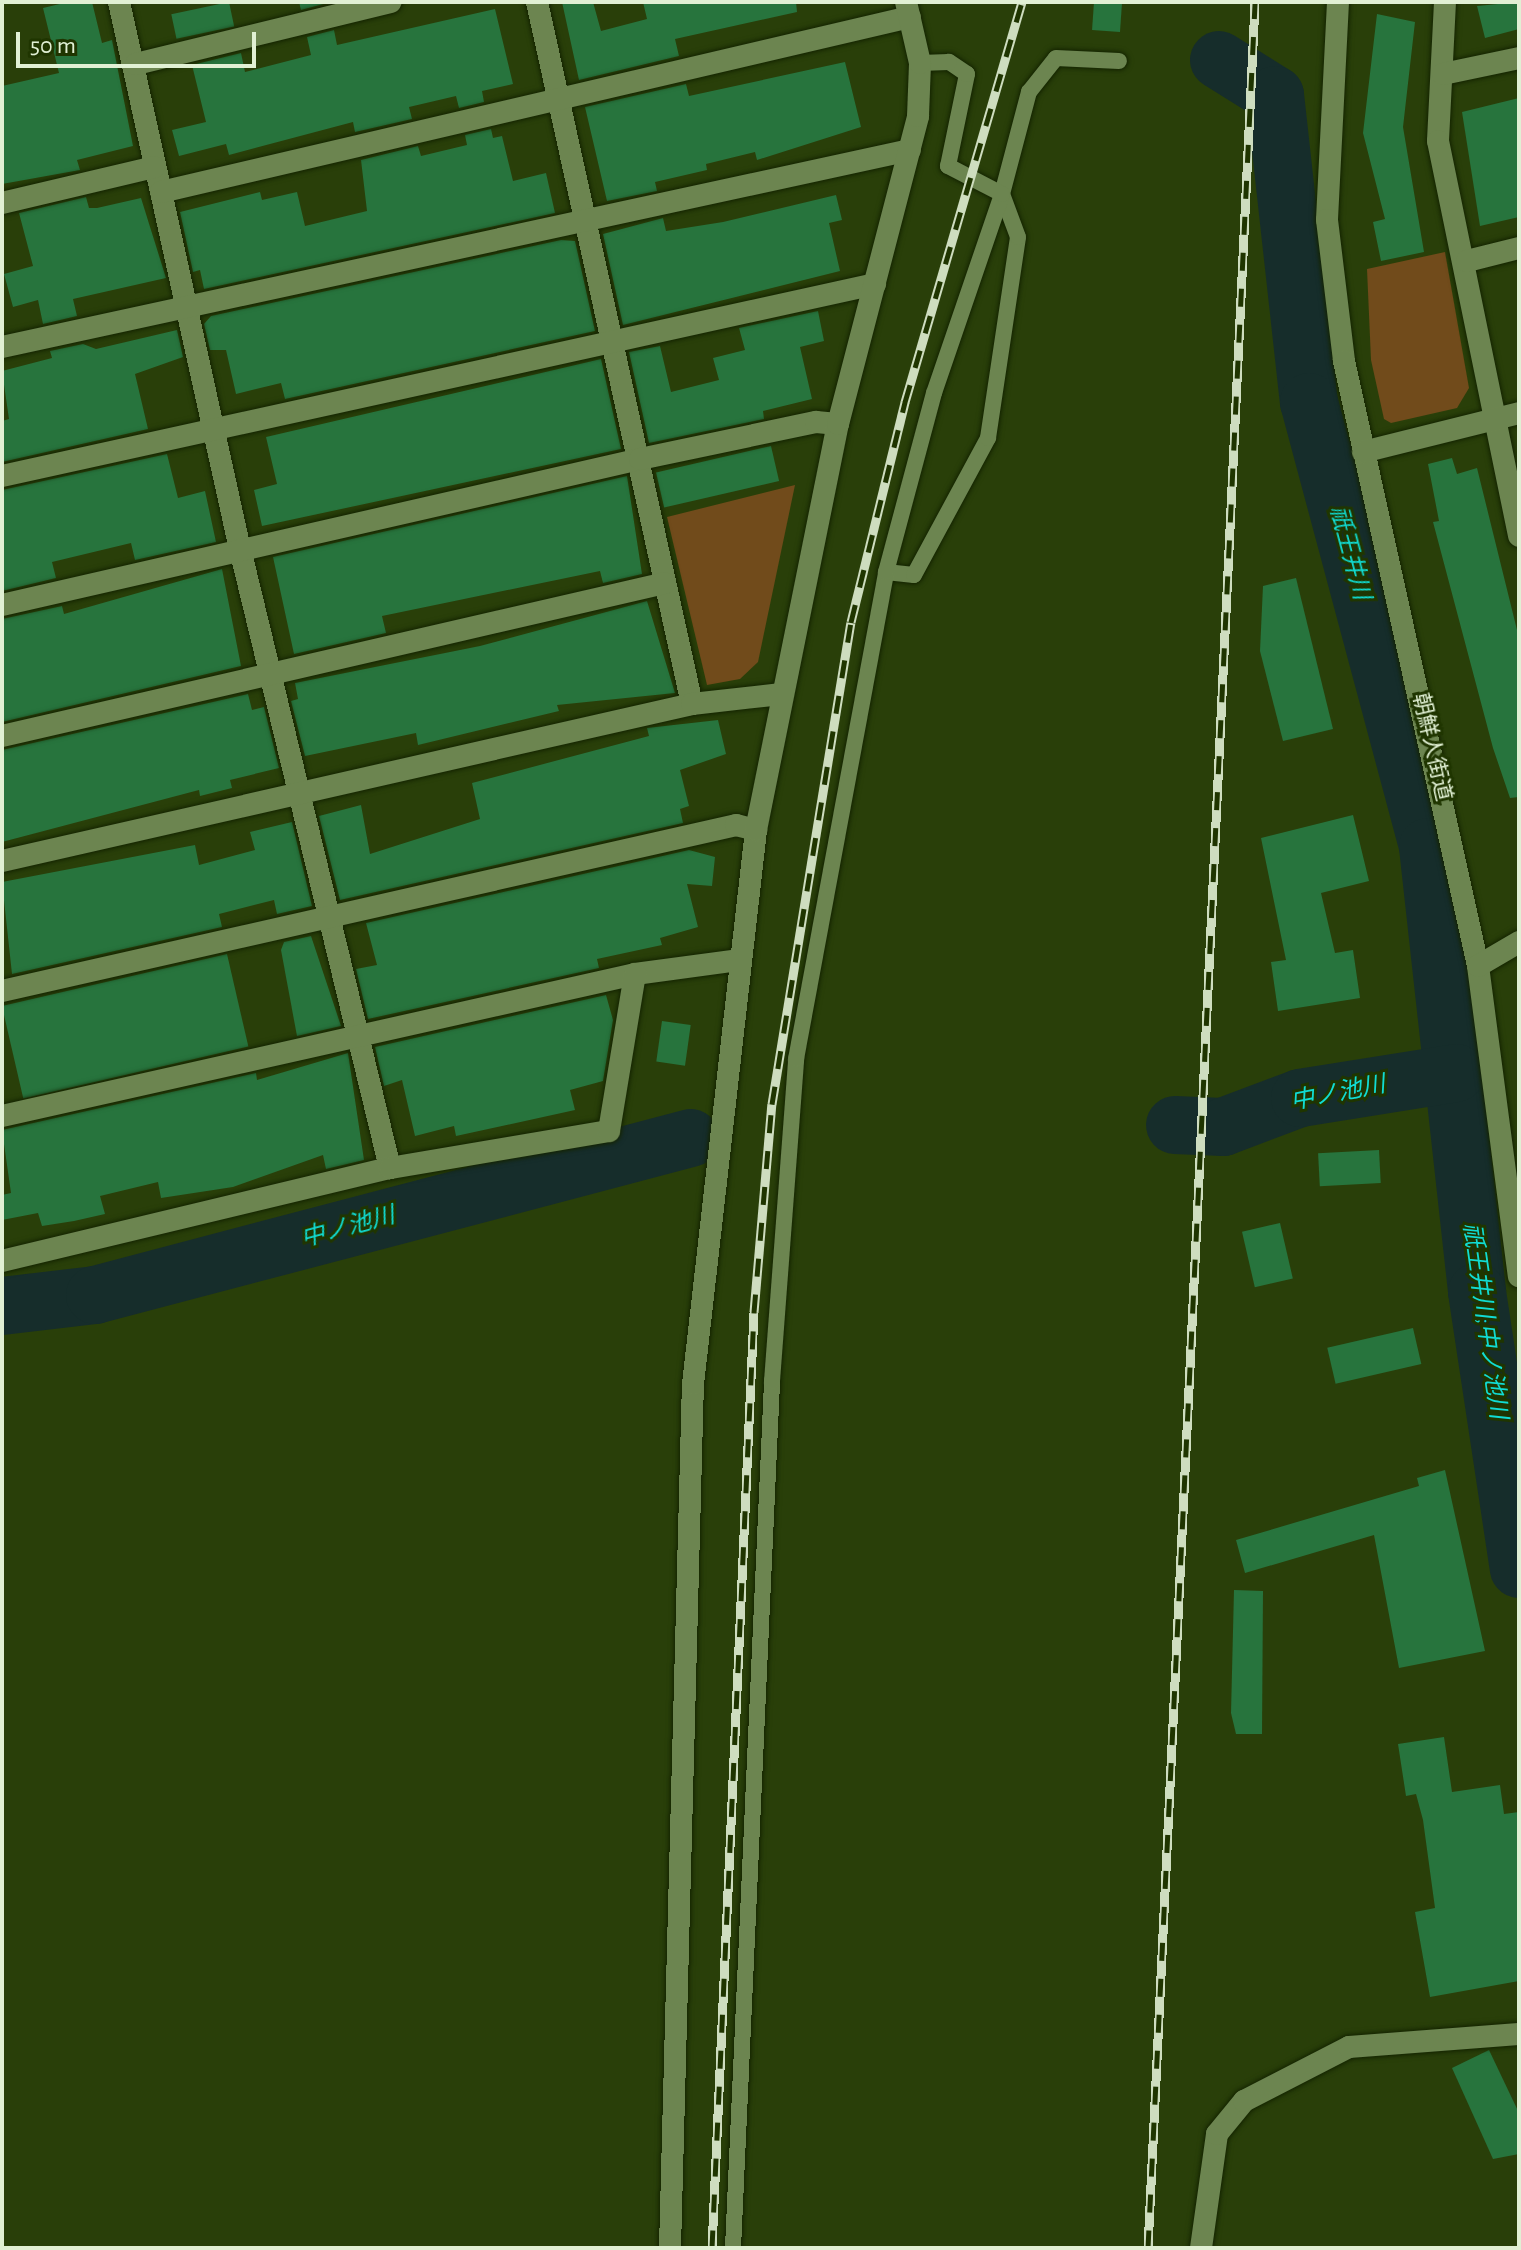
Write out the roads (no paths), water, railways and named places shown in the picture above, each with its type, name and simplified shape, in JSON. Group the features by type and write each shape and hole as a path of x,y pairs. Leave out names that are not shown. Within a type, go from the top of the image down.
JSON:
{"street":[{"path":"119,2 136,64 154,167 189,306 240,549 275,673 390,1168"},
{"path":"136,64 391,2"},
{"path":"537,2 692,704"},
{"name":"朝鮮人街道","path":"1338,2 1327,220 1363,452 1478,966 1515,1215 1519,1276"},
{"path":"1445,2 1438,141 1467,261 1491,419 1519,536"},
{"path":"161,192 560,104 908,10 920,63 910,150 838,424 781,694 756,830 738,960 693,1384 670,2248"},
{"path":"1443,74 1519,58"},
{"path":"2,347 587,225 910,150"},
{"path":"2,203 154,167"},
{"path":"1467,261 1519,248"},
{"path":"2,476 875,284"},
{"path":"1363,452 1519,413"},
{"path":"2,605 640,459 816,422 838,424"},
{"path":"2,736 665,583"},
{"path":"2,861 692,704 781,694"},
{"path":"2,991 332,913 736,825 756,830"},
{"path":"1478,966 1519,942"},
{"path":"2,1116 360,1040 635,974 738,960"},
{"path":"2,1261 390,1168 609,1131 635,974"},
{"path":"1201,2248 1217,2134 1244,2101 1349,2047 1519,2034"}],"lane":[{"path":"733,2248 783,1188 828,869 886,572 934,393 1041,71 1056,58 1080,54 1119,61"},
{"path":"886,572 914,575 988,438 1018,237 1002,194 948,166 967,74 949,62 920,63"}],"waterway":[{"name":"祇王井川","path":"1219,60 1275,95 1309,402 1428,847 1477,1292 1519,1569"},
{"name":"中ノ池川","path":"1175,1125 1223,1127 1300,1098 1456,1073"},
{"name":"中ノ池川","path":"2,1306 95,1295 691,1138"}],"railway":[{"path":"712,2248 754,1312 772,1104 851,622 905,402 1022,2"},
{"path":"1148,2248 1255,2"}],"water label":[{"name":"祇王井川;中ノ池川","path":"1484,1321"}]}
